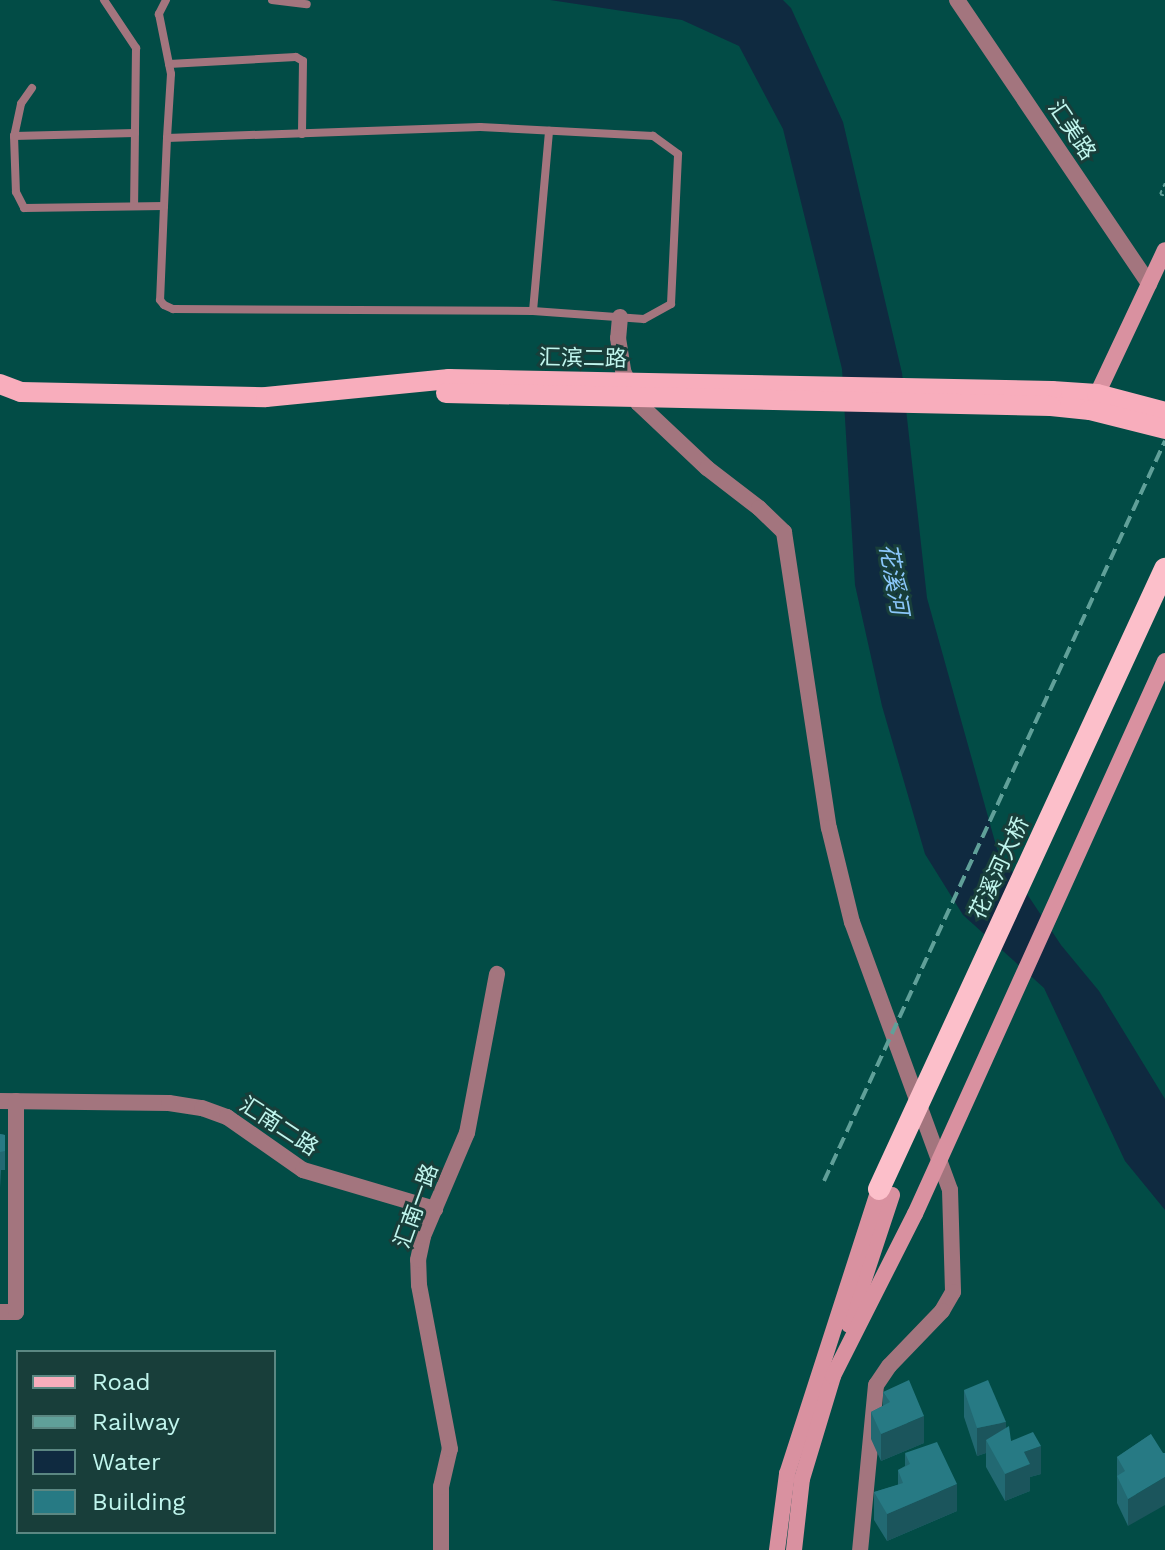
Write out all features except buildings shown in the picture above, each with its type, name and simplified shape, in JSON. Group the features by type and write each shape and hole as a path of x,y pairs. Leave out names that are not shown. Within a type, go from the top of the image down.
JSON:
{"highway":[{"name":"花溪河大桥","path":"886,1192 1165,569"},
{"name":"花溪河大桥","path":"886,1192 1165,605"}],"main road":[{"path":"1165,250 1093,402 1165,429"},
{"name":"汇滨二路","path":"0,384 14,397 268,404 397,394 448,386 1052,398 1165,412"},
{"path":"833,1376 915,1214 1165,661"},
{"path":"794,1550 802,1479 886,1192"},
{"path":"777,1550 787,1474 886,1192"}],"street":[{"name":"汇美路","path":"957,0 1149,284"},
{"path":"620,317 618,338 623,371 638,403 707,468 759,508 784,532 829,828 852,922 950,1190 953,1292 942,1311 889,1366 876,1385 860,1550"},
{"name":"汇南一路","path":"441,1550 441,1487 450,1449 419,1285 418,1260 435,1209 467,1133 497,974"},
{"path":"0,1312 16,1312 8,1101"},
{"name":"汇南二路","path":"8,1101 169,1103 202,1108 227,1117 303,1170 435,1209"}],"lane":[{"path":"104,0 136,48 134,205"},
{"path":"166,0 159,14 169,64 160,300 173,309 533,311 644,319 671,304 678,154 653,136 480,127 167,138"},
{"path":"272,0 307,4"},
{"path":"169,64 296,57 303,61 302,134"},
{"path":"32,88 21,104 14,136 16,192 24,208 164,206"},
{"path":"533,311 549,131"},
{"path":"14,136 135,133"}],"path":[{"path":"1165,183 1160,194 1165,196"}],"water":[{"name":"花溪河","path":"550,0 783,0 791,8 843,122 902,373 927,598 997,849 1061,945 1099,991 1165,1099 1165,1210 1125,1161 1044,988 963,915 925,854 882,706 855,585 842,369 783,129 739,46 682,20"}],"railway":[{"path":"824,1181 1165,441"}]}
